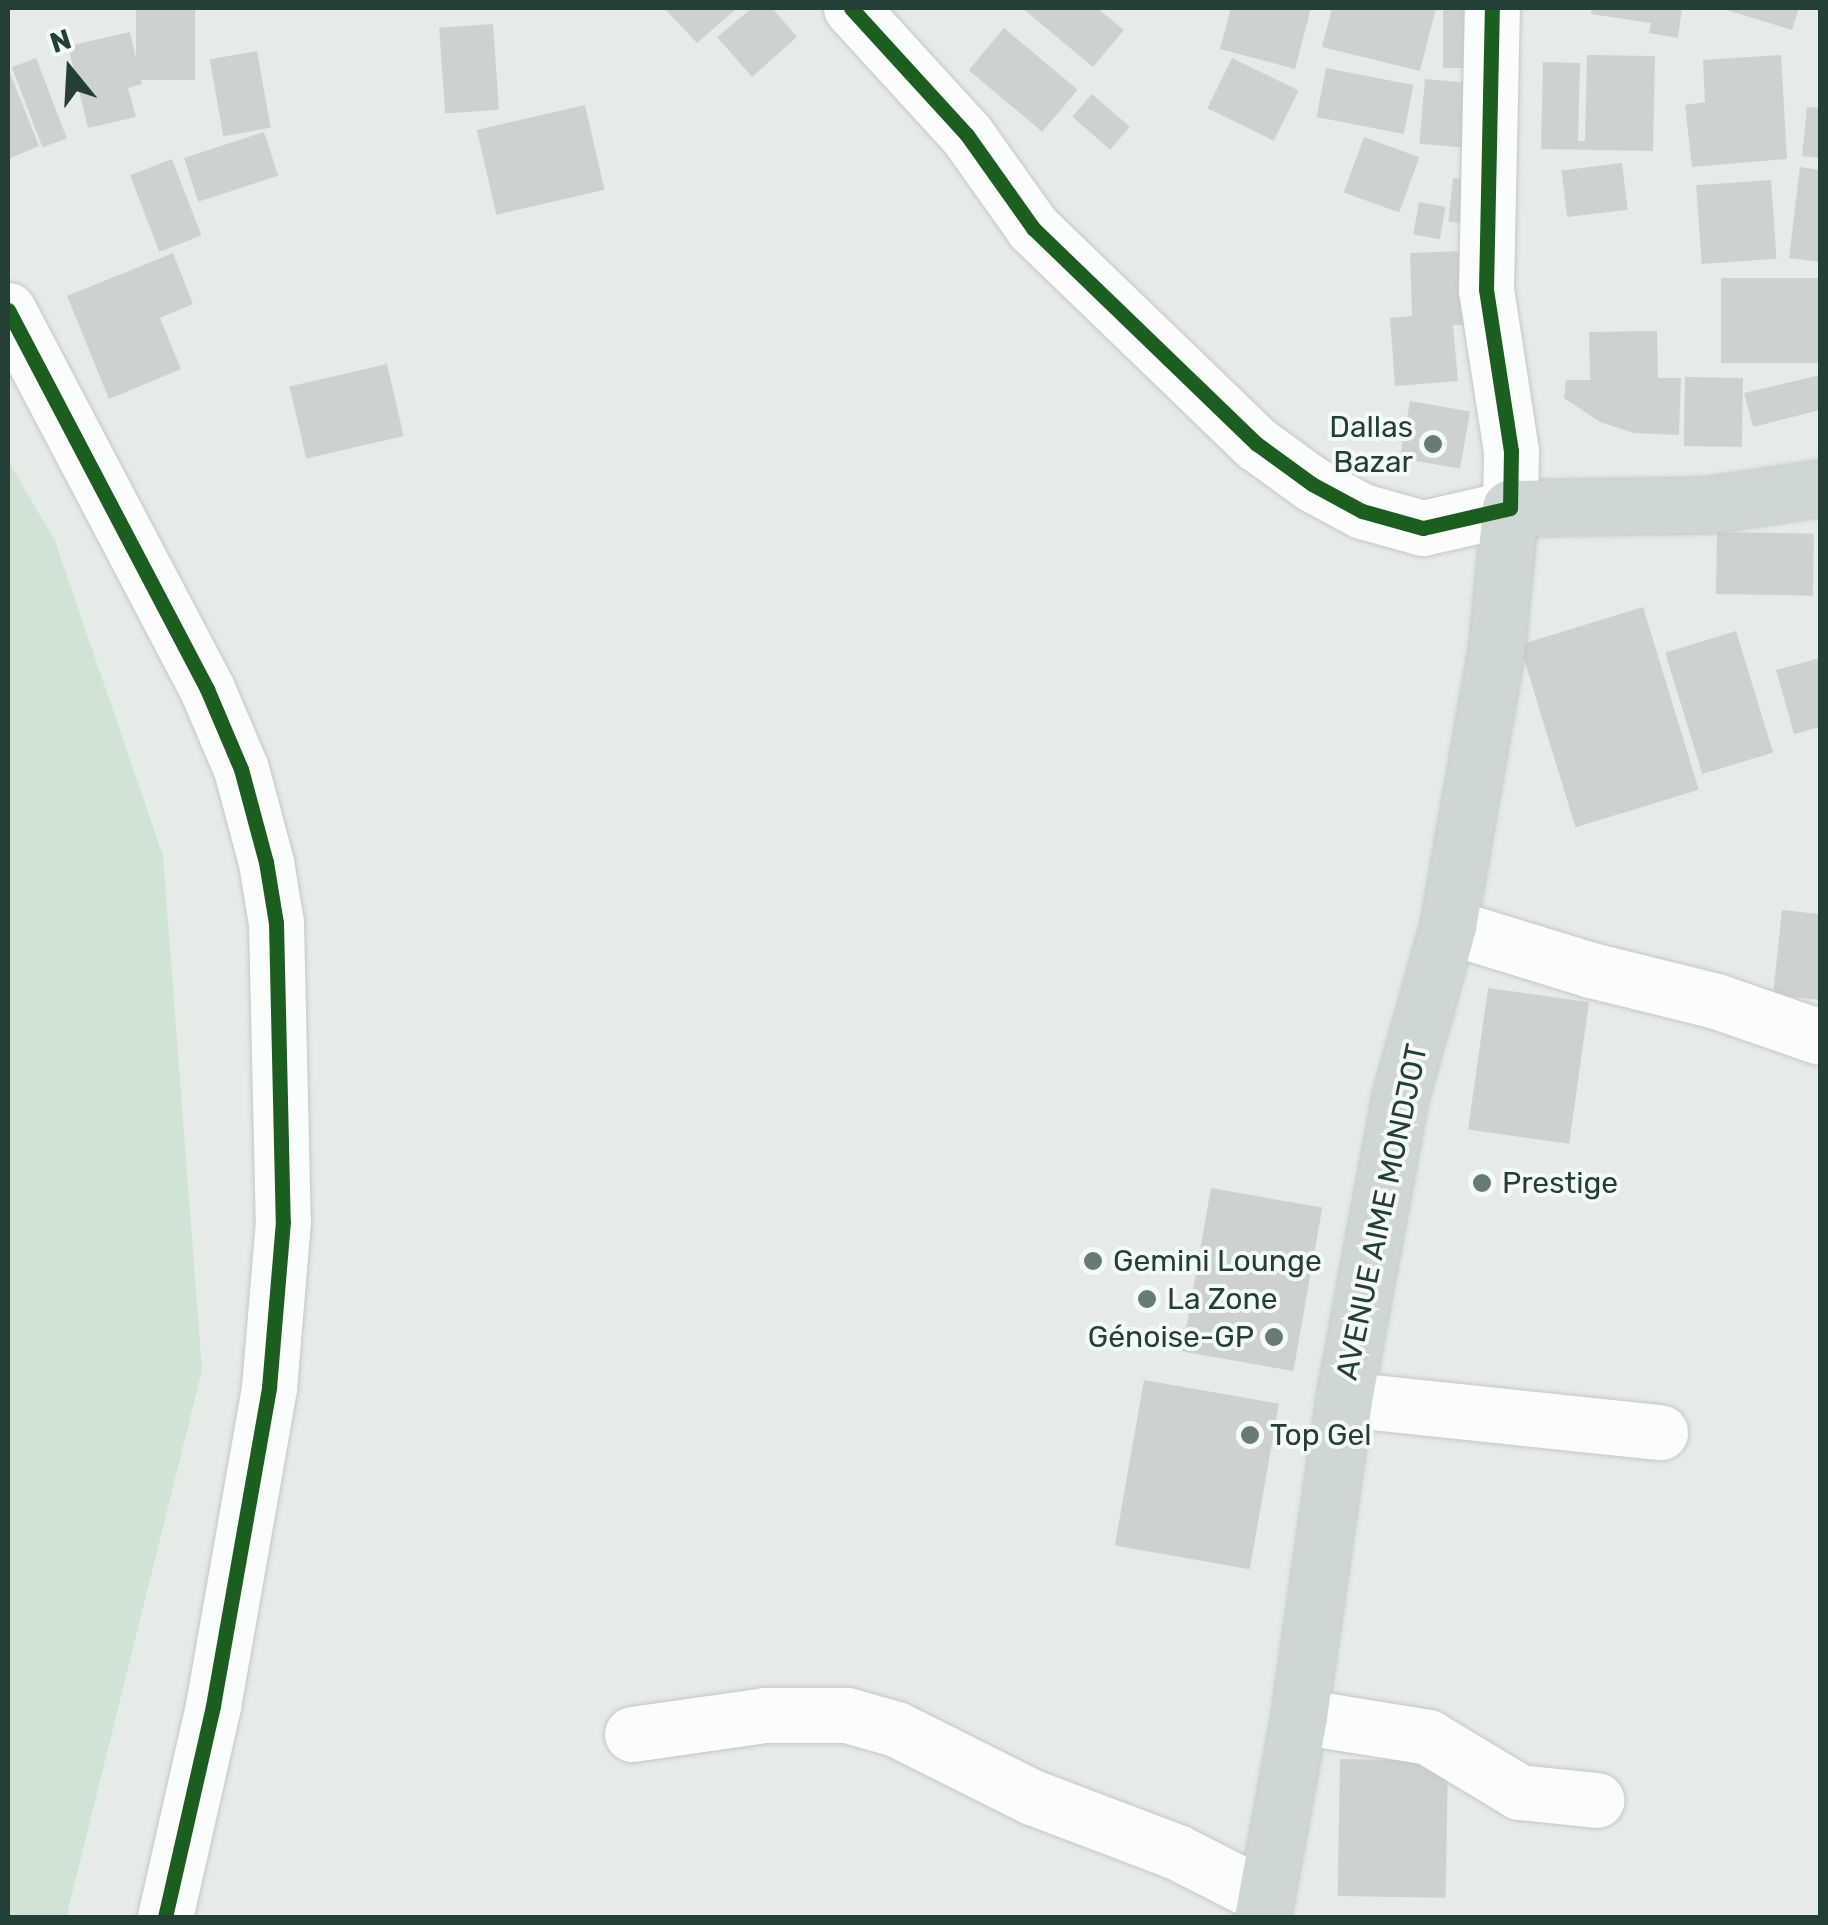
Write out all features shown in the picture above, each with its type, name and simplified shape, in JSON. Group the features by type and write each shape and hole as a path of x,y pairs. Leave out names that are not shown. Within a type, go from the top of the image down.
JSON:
{"main road":[{"path":"1510,508 1707,505 1820,488"},
{"name":"AVENUE AIME MONDJOT","path":"1264,1907 1299,1716 1344,1399 1400,1097 1448,926 1497,644 1510,508"}],"street":[{"path":"850,8 967,135 1033,228 1257,444 1312,484 1362,511 1423,528 1510,508 1511,451 1486,289 1492,8"},
{"path":"8,310 207,689 241,769 266,862 276,922 283,1222 270,1388 213,1706 164,1918"},
{"path":"1448,926 1591,970 1716,1001 1820,1037"},
{"path":"1344,1399 1660,1432"},
{"path":"632,1734 765,1715 847,1715 896,1728 1032,1797 1177,1852 1264,1907"},
{"path":"1299,1716 1428,1737 1518,1792 1597,1800"}],"green space":[{"path":"8,460 55,541 163,856 202,1370 66,1918 8,1917"}],"building":[{"path":"136,8 195,8 195,80 136,80"},
{"path":"664,8 737,8 697,43"},
{"path":"752,8 772,8 797,37 752,77 717,37"},
{"path":"1022,8 1097,8 1124,30 1093,67"},
{"path":"1231,8 1311,8 1295,69 1220,49"},
{"path":"1332,8 1436,8 1420,71 1322,47"},
{"path":"1443,8 1481,8 1481,68 1443,68"},
{"path":"1592,8 1682,8 1678,38 1649,33 1651,23 1591,14"},
{"path":"1720,8 1799,8 1792,30"},
{"path":"493,24 499,110 445,114 439,28"},
{"path":"1004,28 1078,90 1042,132 969,70"},
{"path":"130,32 142,84 128,88 136,117 88,128 68,46"},
{"path":"257,51 271,128 223,136 210,59"},
{"path":"1587,55 1655,56 1653,151 1541,149 1543,62 1580,63 1578,141 1585,141"},
{"path":"1781,55 1787,159 1692,167 1685,105 1705,102 1703,60"},
{"path":"36,58 67,138 43,148 12,67"},
{"path":"1232,58 1299,90 1274,141 1207,108"},
{"path":"8,68 39,146 8,159"},
{"path":"1326,68 1413,85 1404,134 1316,117"},
{"path":"1425,79 1469,83 1463,148 1419,144"},
{"path":"1092,94 1130,127 1110,149 1072,117"},
{"path":"585,105 605,190 496,215 477,130"},
{"path":"1807,107 1820,108 1820,158 1802,156"},
{"path":"264,132 278,176 198,202 184,158"},
{"path":"1364,137 1419,157 1399,213 1344,192"},
{"path":"172,159 201,236 159,252 130,175"},
{"path":"1622,163 1628,210 1567,217 1561,170"},
{"path":"1800,167 1820,170 1820,262 1789,258"},
{"path":"1453,178 1480,181 1475,225 1448,222"},
{"path":"1771,180 1777,259 1702,264 1696,185"},
{"path":"1419,202 1446,207 1440,239 1413,234"},
{"path":"1463,251 1466,325 1453,325 1458,381 1395,386 1390,318 1412,316 1410,253"},
{"path":"173,253 193,304 160,318 181,369 109,399 67,296"},
{"path":"1721,278 1820,278 1820,363 1721,363"},
{"path":"1657,331 1658,378 1681,378 1679,435 1634,433 1600,422 1564,398 1566,380 1590,380 1589,332"},
{"path":"387,364 404,436 306,459 290,386"},
{"path":"1820,375 1820,410 1753,427 1744,393"},
{"path":"1685,377 1743,378 1742,447 1684,446"},
{"path":"1410,401 1470,412 1460,469 1400,458"},
{"path":"1717,532 1814,534 1813,596 1716,594"},
{"path":"1643,607 1699,790 1575,827 1520,645"},
{"path":"1736,631 1773,752 1702,774 1665,653"},
{"path":"1820,658 1820,727 1794,734 1776,670"},
{"path":"1782,910 1820,914 1820,1000 1773,995"},
{"path":"1488,988 1589,1002 1569,1144 1468,1130"},
{"path":"1211,1188 1322,1208 1293,1371 1182,1351"},
{"path":"1144,1380 1279,1404 1250,1569 1115,1545"},
{"path":"1340,1759 1448,1761 1446,1898 1338,1896"}],"cycle path":[{"path":"851,8 967,135 1033,228 1257,444 1312,484 1362,511 1423,528 1510,508 1511,451 1486,289 1492,8"},
{"path":"8,310 207,689 241,769 266,862 276,923 283,1221 269,1388 213,1706 165,1918"}],"place":[{"name":"Dallas Bazar","path":"1433,444"},
{"name":"Prestige","path":"1482,1183"},
{"name":"Gemini Lounge","path":"1093,1261"},
{"name":"La Zone","path":"1147,1299"},
{"name":"Génoise-GP","path":"1274,1337"},
{"name":"Top Gel","path":"1250,1435"}]}
